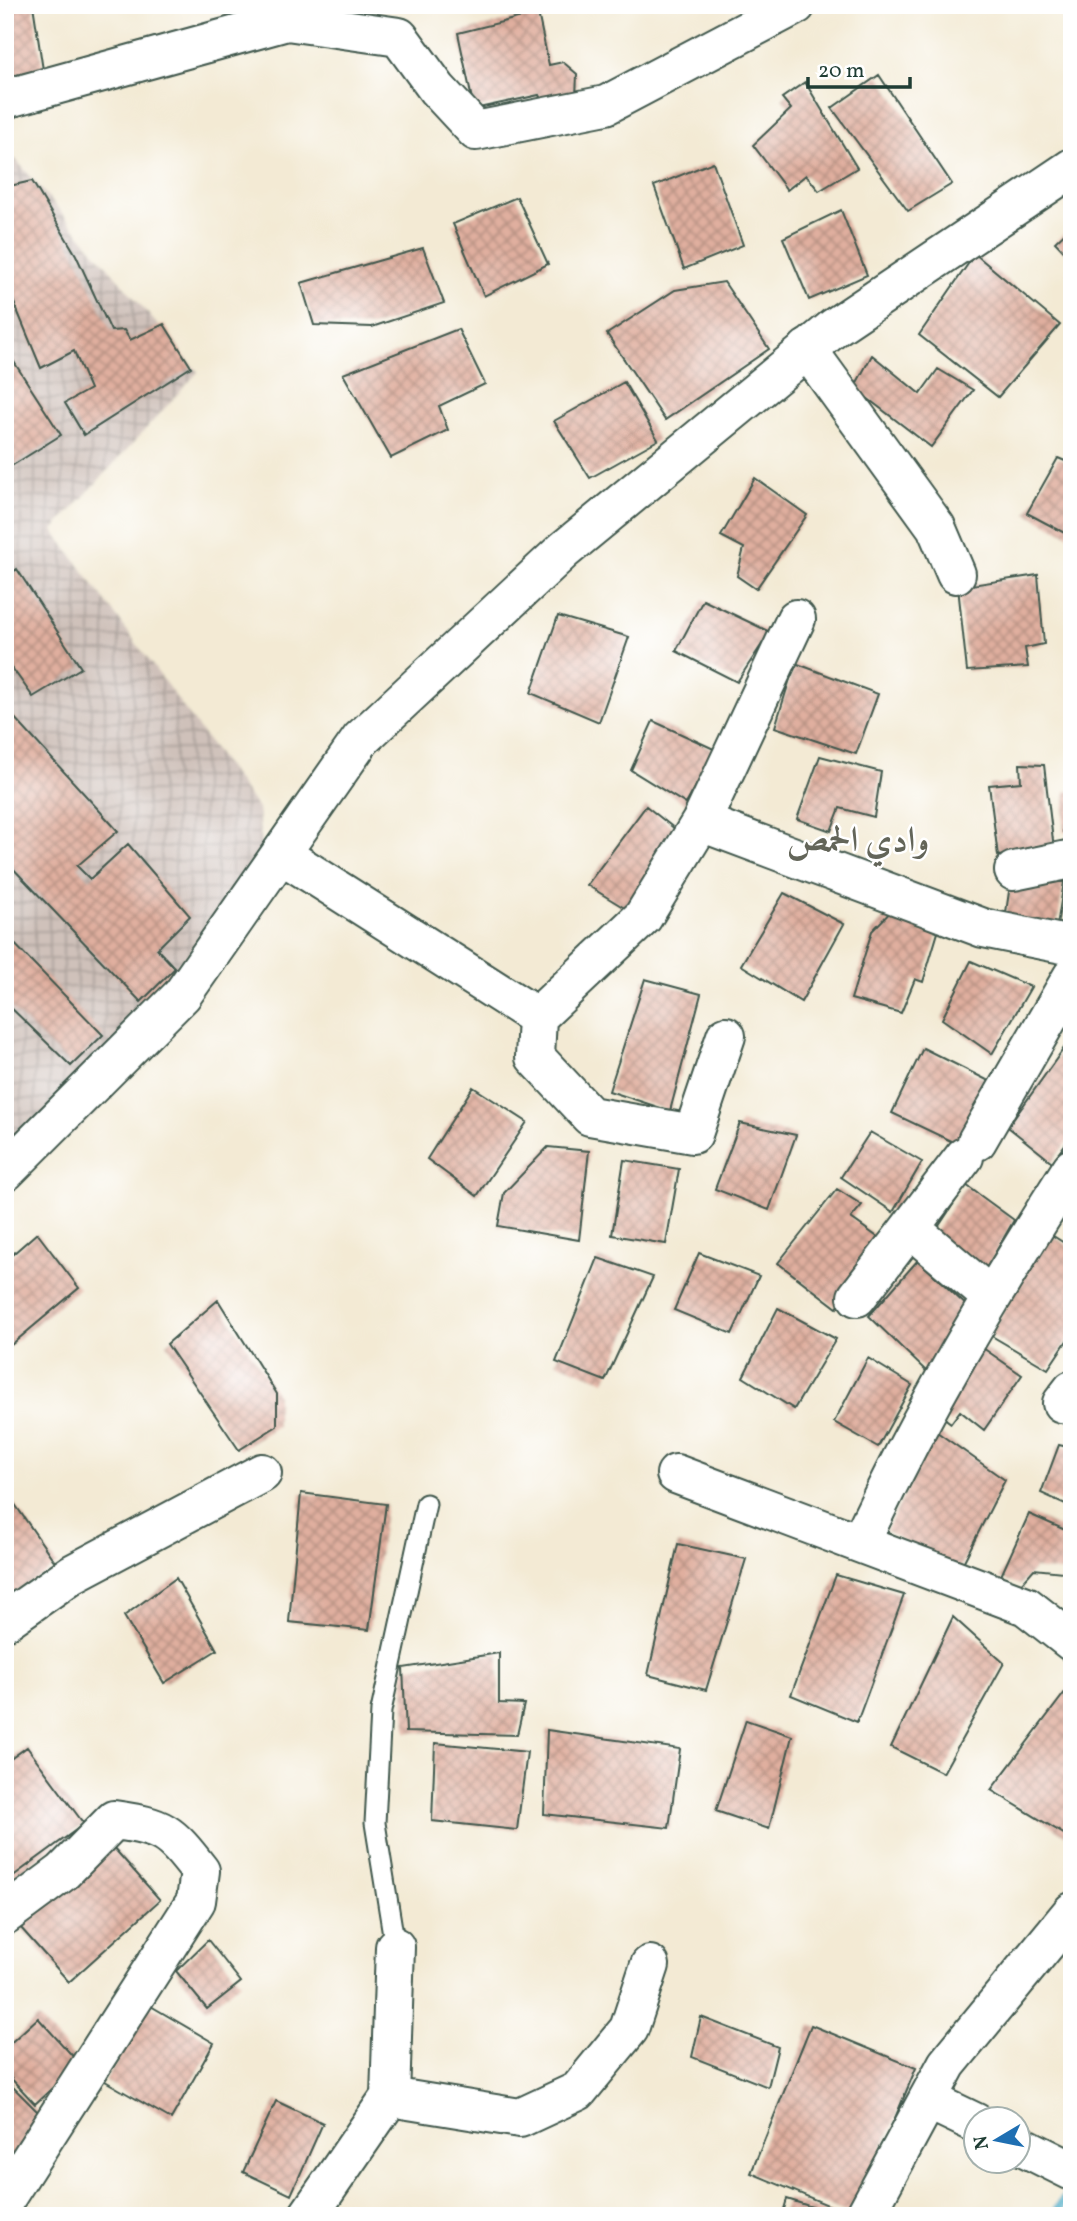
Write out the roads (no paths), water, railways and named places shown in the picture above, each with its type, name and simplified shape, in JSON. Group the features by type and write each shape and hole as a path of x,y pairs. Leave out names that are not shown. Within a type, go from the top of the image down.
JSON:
{"street":[{"path":"5,99 287,21 398,37 437,89 476,131 606,105 796,5"},
{"path":"5,1172 182,995 361,739 564,550 807,349 835,327 1072,168"},
{"path":"807,349 936,527 956,574"},
{"path":"726,1036 693,1134 590,1116 535,1057 537,1017 643,917 701,822 796,619"},
{"path":"701,822 983,928 1072,946"},
{"path":"281,854 537,1017"},
{"path":"1014,871 1072,859"},
{"path":"857,1297 971,1149 1072,977"},
{"path":"860,1542 900,1457 990,1296 1072,1168"},
{"path":"910,1228 990,1296"},
{"path":"1072,1390 1062,1403 1072,1405"},
{"path":"5,1621 72,1574 262,1474"},
{"path":"676,1475 1026,1606 1072,1642"},
{"path":"5,1915 63,1872 114,1820 153,1826 174,1838 200,1871 196,1901 5,2199"},
{"path":"865,2216 947,2064 1072,1912"},
{"path":"307,2216 390,2096 395,1947"},
{"path":"390,2096 520,2118 578,2091 629,2029 649,1965"},
{"path":"928,2100 962,2117"},
{"path":"1032,2151 1072,2171"}],"lane":[{"path":"395,1947 375,1823 381,1711 426,1504"}],"waterway":[{"path":"1055,2216 1072,2187"}],"district":[{"name":"وادي الحمص","path":"858,839"}]}
